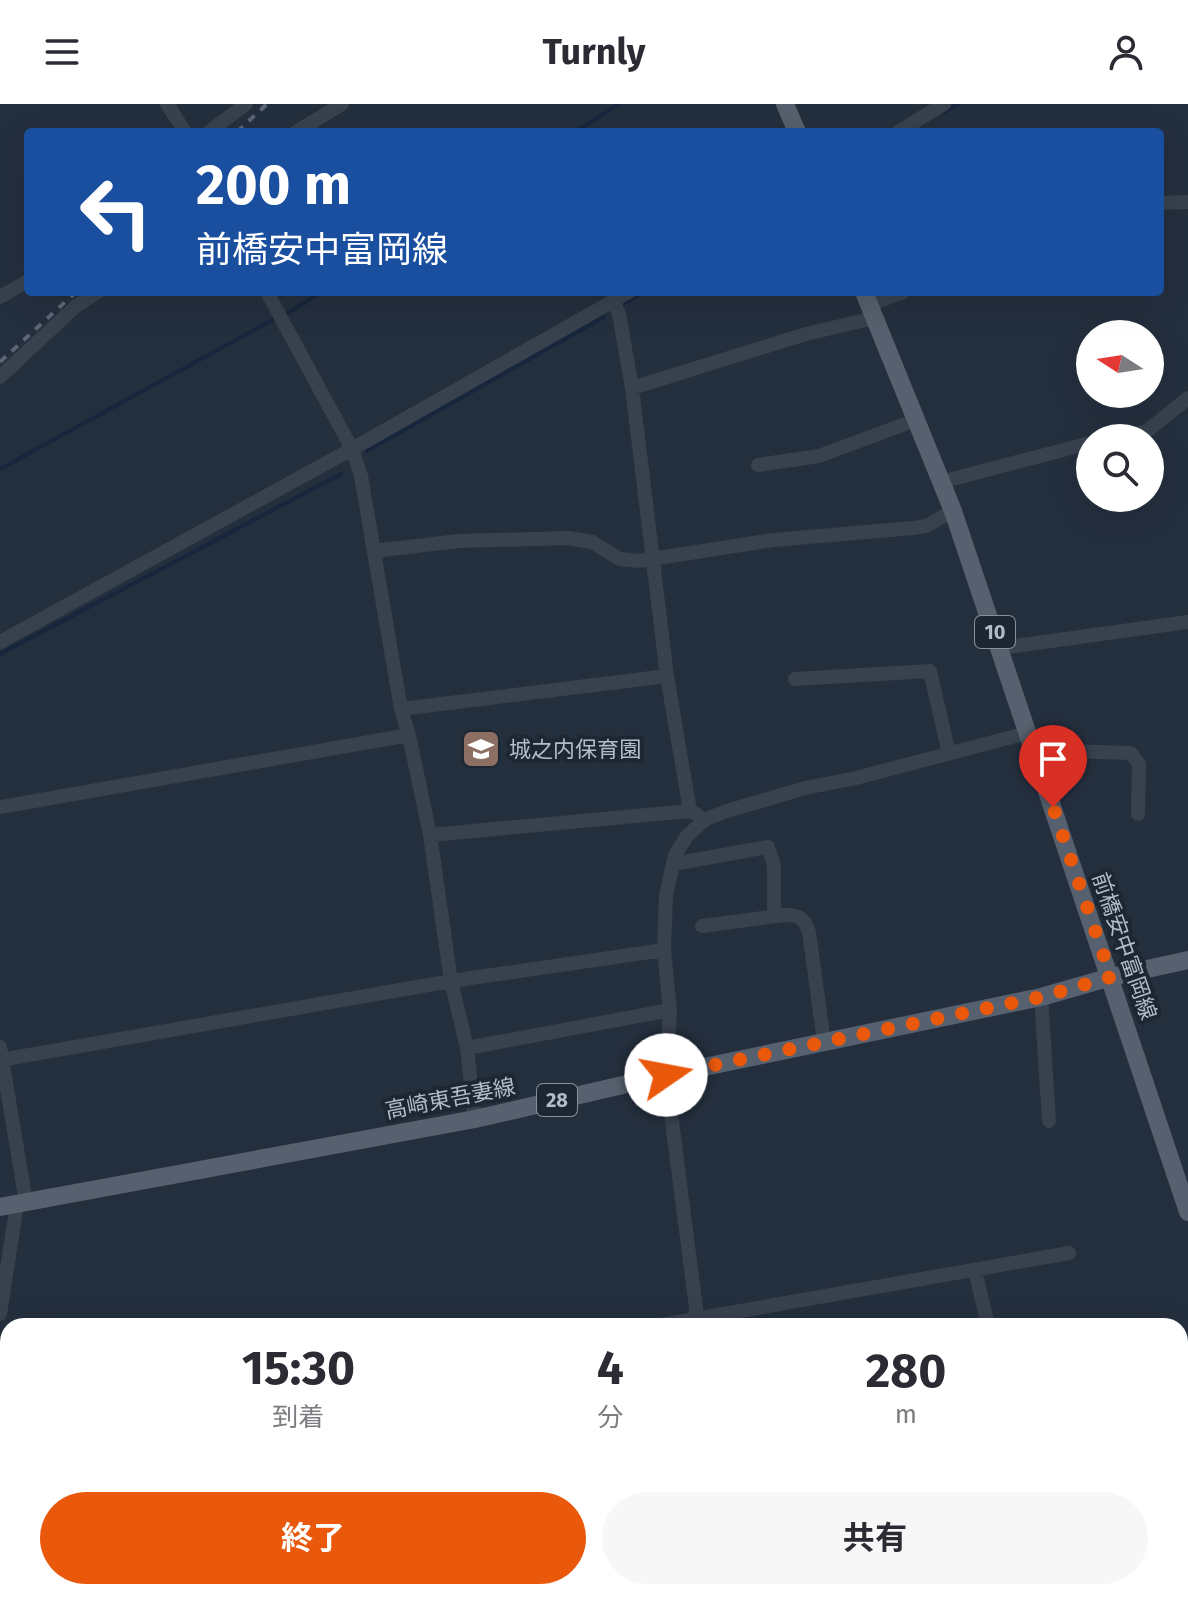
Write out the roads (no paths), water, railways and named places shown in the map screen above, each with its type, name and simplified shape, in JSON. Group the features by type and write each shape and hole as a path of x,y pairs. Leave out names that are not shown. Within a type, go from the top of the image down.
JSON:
{"main road":[{"path":"785,104 795,128"},
{"name":"前橋安中富岡線","path":"869,305 953,511 1188,1212"},
{"name":"高崎東吾妻線","path":"15,1204 475,1119 666,1075 1041,997 1188,960"}],"street":[{"path":"167,104 182,128"},
{"path":"214,128 246,104"},
{"path":"303,128 342,104"},
{"path":"905,128 944,104"},
{"path":"1164,203 1188,202"},
{"path":"0,297 24,283"},
{"path":"0,377 75,307 92,296"},
{"path":"269,296 352,449 361,476 401,709 430,835 451,981 467,1048 475,1119"},
{"path":"0,642 622,296"},
{"path":"632,388 806,334 893,296"},
{"path":"614,301 632,388 651,560 690,811"},
{"path":"1156,424 1188,398"},
{"path":"758,465 819,456 916,420"},
{"path":"941,482 1076,447"},
{"path":"374,551 459,541 568,538 592,542 620,559 651,560 773,540 914,528 926,526 953,511"},
{"path":"1001,648 1188,622"},
{"path":"795,679 930,671 949,754"},
{"path":"401,709 667,676"},
{"path":"0,807 409,735"},
{"path":"694,1318 666,1075 670,1010 664,950 666,896 675,855 687,836 706,819 805,788 949,754 1030,741 1131,753 1139,764 1138,814"},
{"path":"430,835 690,811 706,819"},
{"path":"673,864 768,847 774,865 774,916"},
{"path":"702,926 774,916 798,915 805,920 824,1042"},
{"path":"0,1314 15,1204 1,1056 451,981 664,950"},
{"path":"1041,997 1049,1121"},
{"path":"467,1048 670,1010"},
{"path":"716,1318 1069,1253"},
{"path":"975,1270 986,1318"}],"waterway":[{"path":"581,128 619,104"},
{"path":"944,112 958,104"},
{"path":"288,313 316,296"},
{"path":"623,304 636,296"},
{"path":"367,451 604,317"},
{"path":"0,469 276,318"},
{"path":"0,654 341,474"}],"railway":[{"path":"241,128 267,104"},
{"path":"0,362 72,296"}],"place":[{"name":"城之内保育園","path":"481,749"}]}
